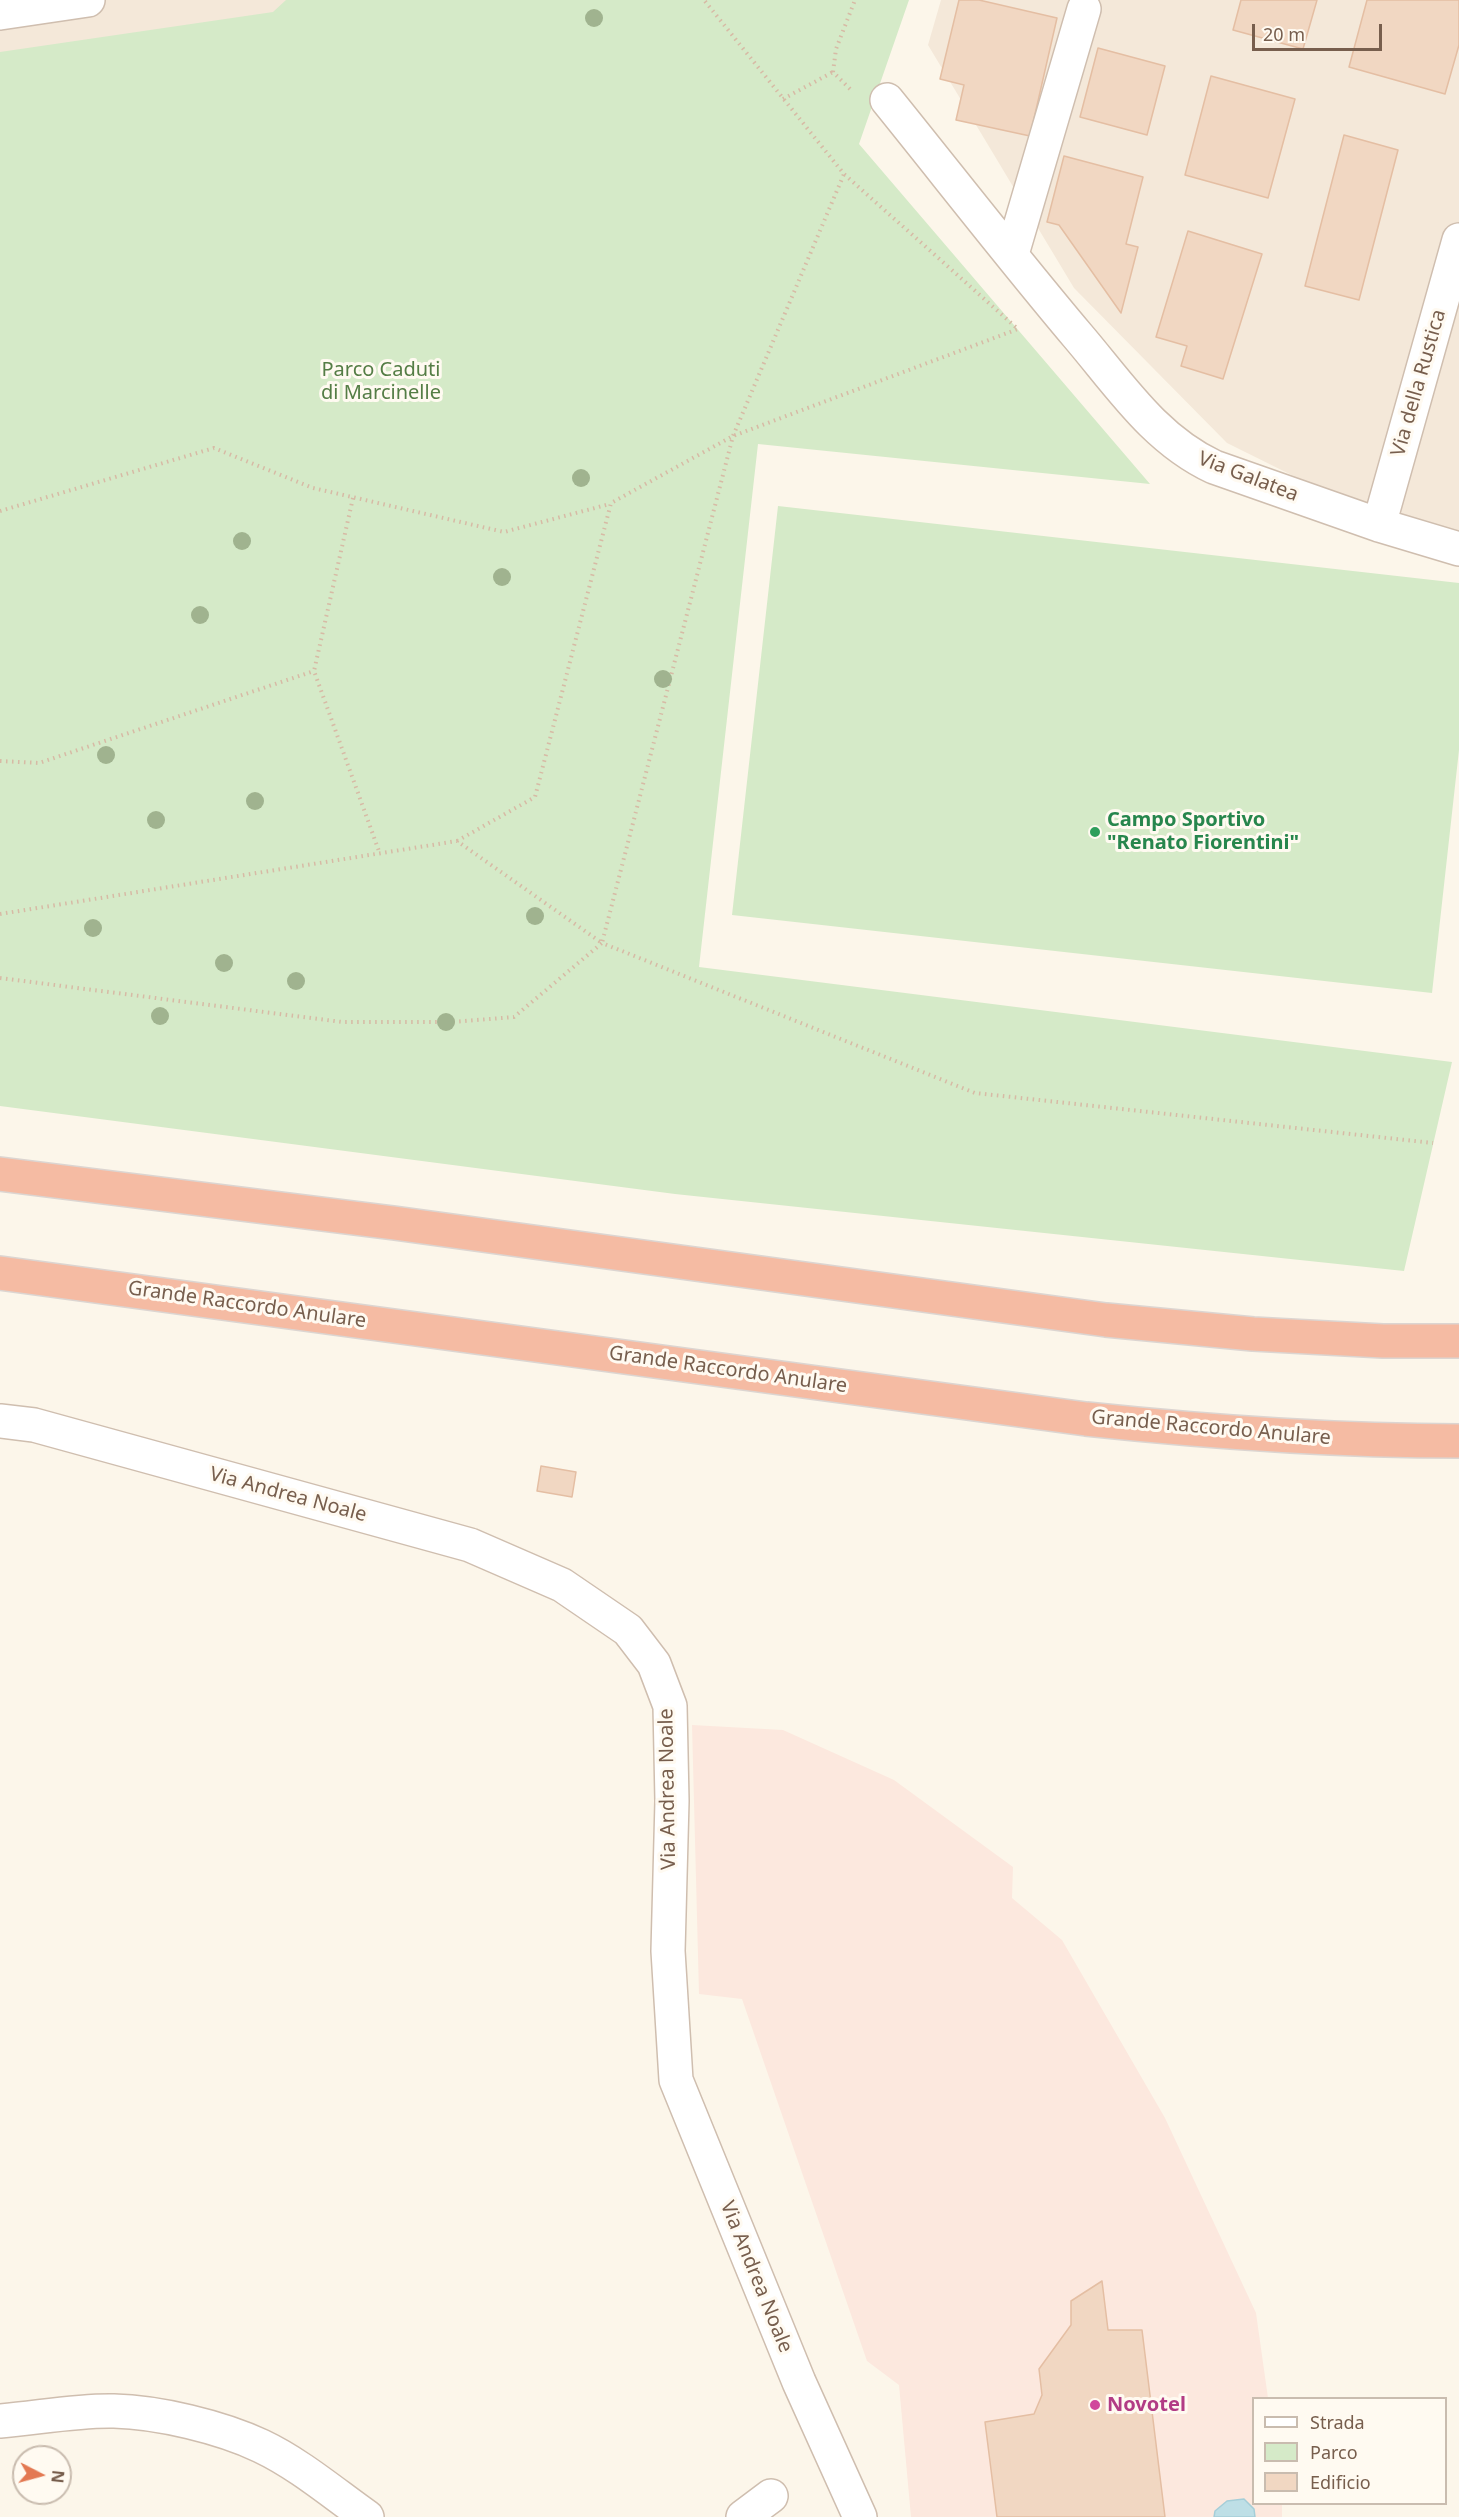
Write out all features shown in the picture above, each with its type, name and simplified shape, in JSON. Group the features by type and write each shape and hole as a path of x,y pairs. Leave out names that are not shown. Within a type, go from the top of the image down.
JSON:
{"highway":[{"path":"0,1174 394,1223 1106,1320 1253,1334 1383,1341 1459,1341"},
{"name":"Grande Raccordo Anulare","path":"0,1273 1086,1419 1391,1442 1459,1442"}],"street":[{"path":"0,13 88,0"},
{"path":"1012,254 1084,9"},
{"name":"Via Galatea","path":"887,100 1127,396 1160,432 1180,449 1214,467 1379,525 1459,549"},
{"name":"Via della Rustica","path":"1379,525 1459,240"},
{"name":"Via Andrea Noale","path":"0,1421 34,1425 470,1545 562,1585 628,1630 654,1664 670,1706 672,1802 668,1951 676,2080 799,2382 860,2517"},
{"path":"0,2421 111,2410 170,2417 260,2445 285,2459 368,2517"},
{"path":"743,2517 771,2496"}],"path":[{"path":"0,511 214,448 313,488 504,532 610,504 733,436 1018,328 844,174 704,0"},
{"path":"833,72 836,49 855,0"},
{"path":"783,99 833,72"},
{"path":"833,72 852,92 887,100"},
{"path":"0,978 342,1022 452,1022 514,1017 602,943 733,436 844,174"},
{"path":"353,498 314,671 380,854"},
{"path":"0,914 457,842 535,797 610,504"},
{"path":"0,761 39,763 314,671"},
{"path":"457,842 602,943 975,1093 1433,1143"}],"shaded area":[{"path":"0,0 329,0 319,29 0,72"},
{"path":"941,0 1459,0 1459,558 1227,443 1074,288 928,45"},
{"path":"692,1725 783,1730 894,1780 1013,1867 1012,1898 1062,1940 1165,2118 1256,2313 1268,2397 1252,2397 1252,2505 1282,2505 1282,2517 911,2517 899,2385 867,2361 742,1999 699,1994"}],"green space":[{"name":"Parco Caduti di Marcinelle","path":"286,0 909,0 859,144 1150,484 758,444 699,967 1452,1062 1404,1271 675,1194 0,1106 0,52 273,12"},
{"name":"Campo Sportivo \"Renato Fiorentini\"","path":"778,506 1459,583 1459,750 1432,993 732,915"}],"water":[{"path":"1244,2499 1254,2509 1255,2517 1214,2517 1215,2511 1227,2501"}],"building":[{"path":"959,0 979,0 1057,18 1030,136 956,120 964,85 940,79"},
{"path":"1241,0 1317,0 1303,49 1233,30"},
{"path":"1367,0 1459,0 1459,45 1445,94 1349,67"},
{"path":"1098,48 1165,66 1147,135 1080,117"},
{"path":"1211,76 1295,99 1268,198 1185,175"},
{"path":"1344,135 1398,150 1359,300 1305,286"},
{"path":"1064,156 1143,177 1126,244 1138,247 1121,313 1059,225 1047,222"},
{"path":"1188,231 1262,254 1223,379 1181,366 1187,346 1156,337"},
{"path":"541,1466 576,1472 572,1497 537,1491"},
{"name":"Novotel","path":"1102,2281 1108,2330 1142,2330 1165,2517 997,2517 985,2422 1034,2414 1042,2395 1039,2369 1071,2325 1071,2301"}],"place":[{"name":"Campo Sportivo \"Renato Fiorentini\"","path":"1095,832"},
{"name":"Novotel","path":"1095,2405"}]}
